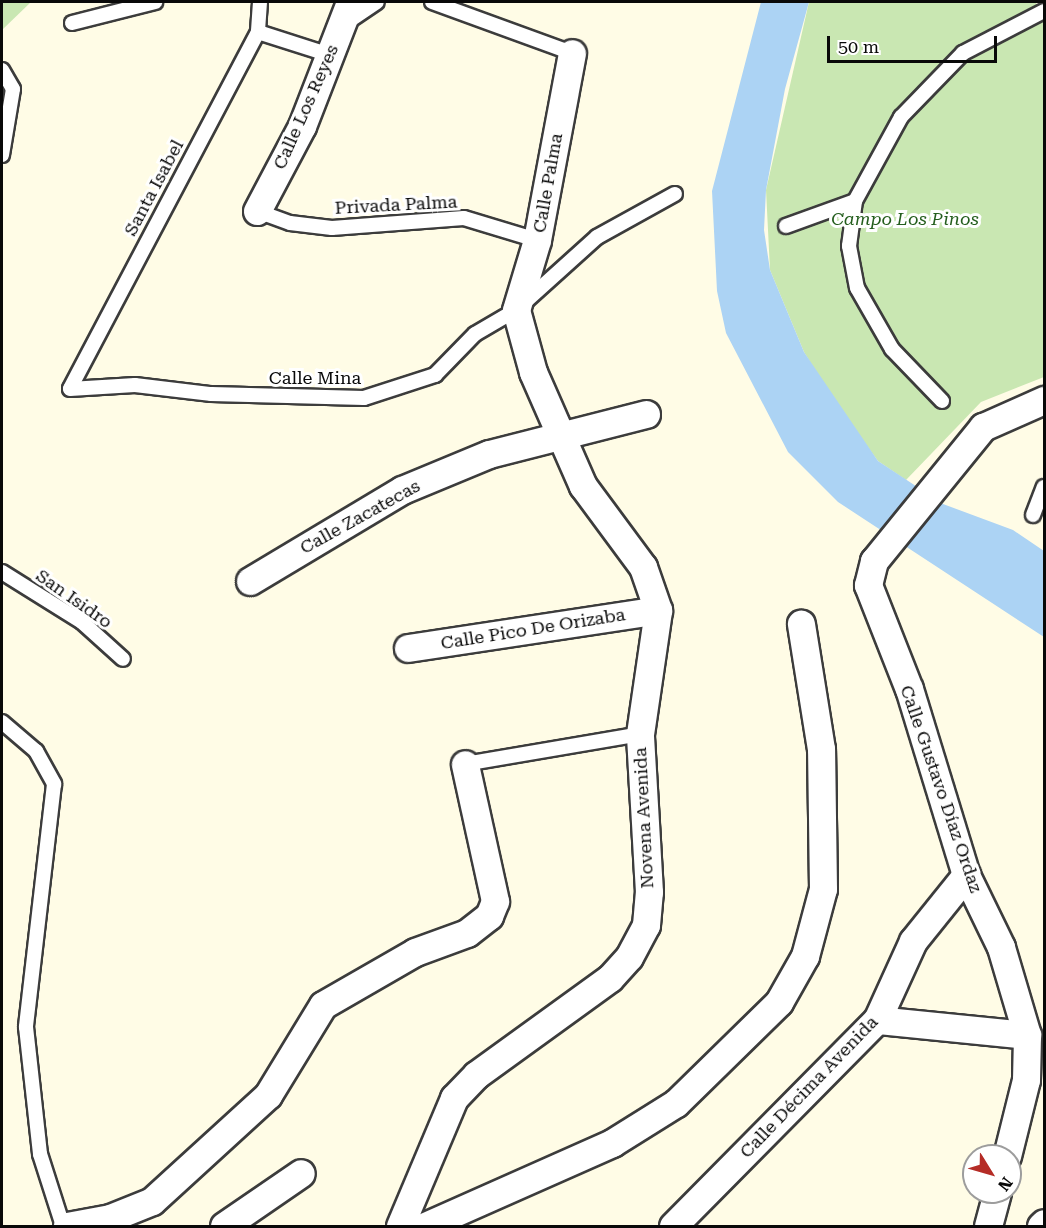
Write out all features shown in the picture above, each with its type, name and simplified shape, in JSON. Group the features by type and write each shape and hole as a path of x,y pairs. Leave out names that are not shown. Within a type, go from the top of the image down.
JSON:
{"street":[{"name":"Calle Los Reyes","path":"257,211 302,126 346,14"},
{"name":"Calle Palma","path":"516,310 537,240 572,53"},
{"name":"Novena Avenida","path":"399,1227 454,1098 476,1075 610,978 646,925 649,892 640,734 658,610 643,567 584,486 562,440 533,372 516,310"},
{"name":"Calle Gustavo Díaz Ordaz","path":"1009,1144 1026,1080 1027,1035 1001,946 966,875 909,689 868,585 874,561 919,500 983,427 1044,400"},
{"name":"Calle Zacatecas","path":"250,581 402,490 489,454 562,440 646,414"},
{"name":"Calle Pico De Orizaba","path":"408,648 658,610"},
{"path":"425,1227 612,1143 676,1103 779,1002 805,956 823,889 821,749 801,624"},
{"path":"65,1227 110,1218 152,1201 268,1095 323,1005 415,952 467,933 489,916 495,901 465,764"},
{"name":"Calle Décima Avenida","path":"672,1227 877,1020 913,941 966,875"},
{"path":"877,1020 1027,1035"},
{"path":"224,1227 301,1173"},
{"path":"988,1227 994,1204"},
{"path":"1041,1227 1044,1223"}],"lane":[{"path":"72,22 154,2"},
{"name":"Santa Isabel","path":"70,389 258,32 260,2"},
{"path":"346,14 377,2"},
{"path":"432,2 572,53"},
{"path":"942,401 892,349 857,288 849,246 855,201 901,117 963,53 1044,10"},
{"path":"258,32 330,55"},
{"path":"2,70 13,89 2,155"},
{"name":"Calle Mina","path":"70,389 135,385 211,394 364,398 435,375 475,334 516,310 597,237 675,194"},
{"path":"786,226 855,201"},
{"name":"Privada Palma","path":"257,211 290,223 332,228 464,218 537,240"},
{"path":"1033,515 1044,487"},
{"name":"San Isidro","path":"2,572 82,622 123,659"},
{"path":"2,722 36,751 54,784 26,1027 40,1154 65,1227"},
{"path":"465,764 640,734"}],"green space":[{"path":"2,2 31,2 2,30"},
{"name":"Campo Los Pinos","path":"809,2 1035,2 1044,13 1044,377 981,402 906,480 878,461 832,398 804,352 770,270 766,190"}],"water":[{"path":"761,2 809,2 785,89 766,190 764,230 770,270 804,352 878,461 943,504 1013,530 1044,551 1044,637 838,502 788,452 726,333 717,291 712,191"}]}
